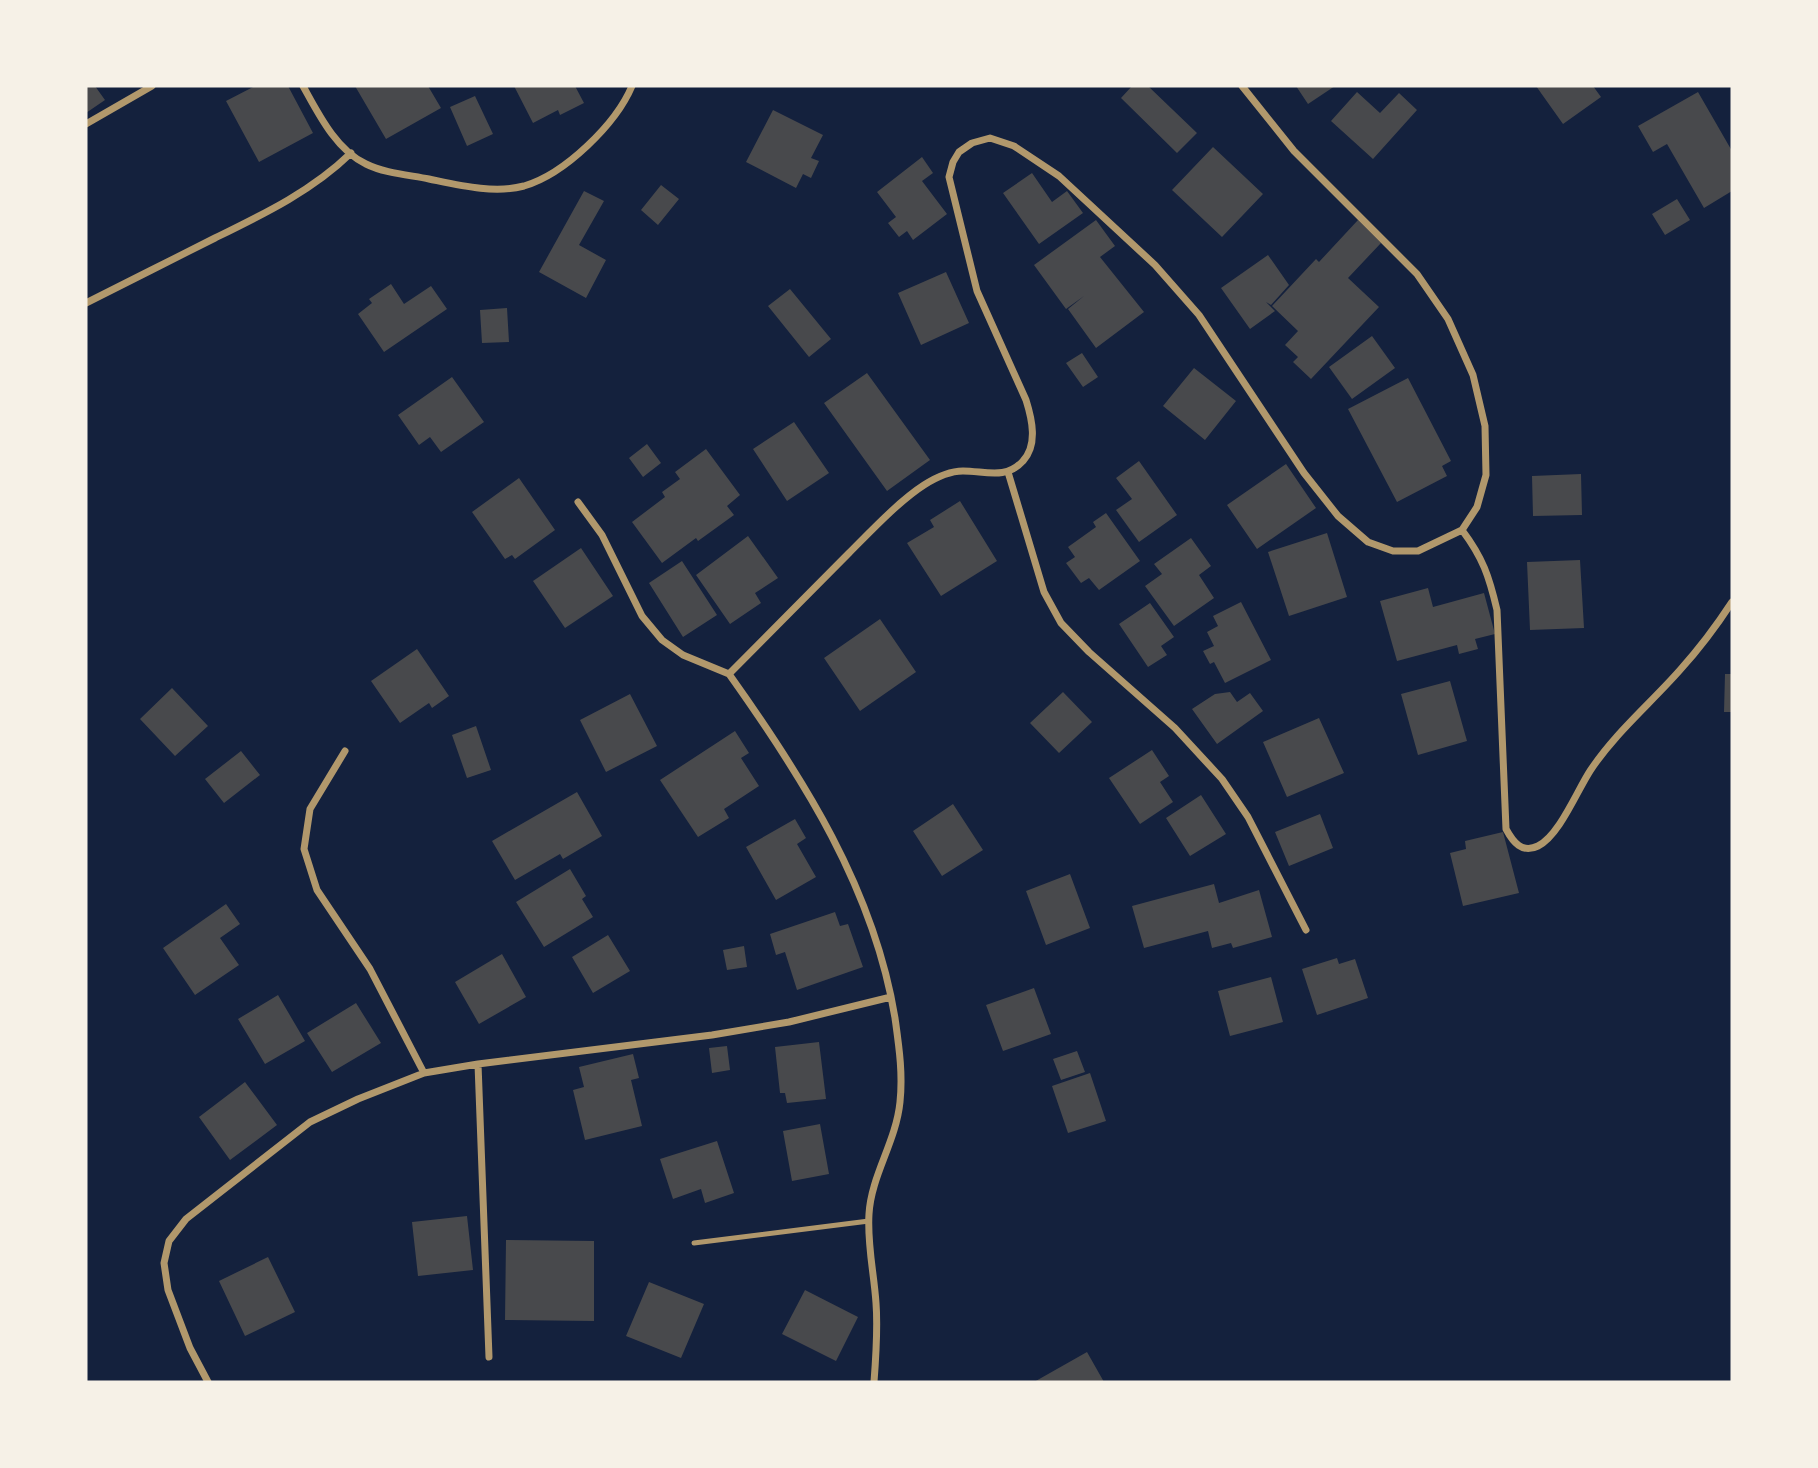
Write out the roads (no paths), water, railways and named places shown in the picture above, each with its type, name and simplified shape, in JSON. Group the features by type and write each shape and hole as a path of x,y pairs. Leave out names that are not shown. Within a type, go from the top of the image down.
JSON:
{"street":[{"path":"86,124 152,86"},
{"path":"303,86 318,114 342,146 365,164 470,187 501,188 524,186 577,155 604,131 632,86"},
{"path":"729,674 872,530 922,486 946,473 962,471 989,475 1008,472 1024,460 1028,452 1032,443 1032,419 977,291 949,177 953,162 960,152 972,143 990,138 1014,146 1059,176 1155,265 1199,315 1304,473 1338,516 1368,542 1393,551 1418,551 1462,530 1477,508 1486,475 1485,426 1473,375 1448,319 1417,274 1294,150 1242,86"},
{"path":"86,303 269,211 306,190 351,153"},
{"path":"1008,472 1044,592 1061,623 1089,652 1175,728 1222,779 1248,817 1306,930"},
{"path":"578,502 602,534 642,616 662,640 683,655 729,674 780,746 816,805 872,924 891,997 902,1063 895,1134 876,1185 869,1222 868,1242 876,1305 874,1382"},
{"path":"1462,530 1479,552 1489,577 1497,610 1506,829 1512,841 1521,848 1531,849 1541,845 1553,832 1604,751 1682,669 1732,602"},
{"path":"345,751 310,809 304,849 317,890 370,969 424,1073"},
{"path":"208,1382 190,1348 169,1290 164,1263 169,1241 186,1219 310,1122 358,1098 424,1073 712,1035 789,1022 891,997"},
{"path":"478,1064 489,1357"}],"lane":[{"path":"694,1243 869,1222"}]}
